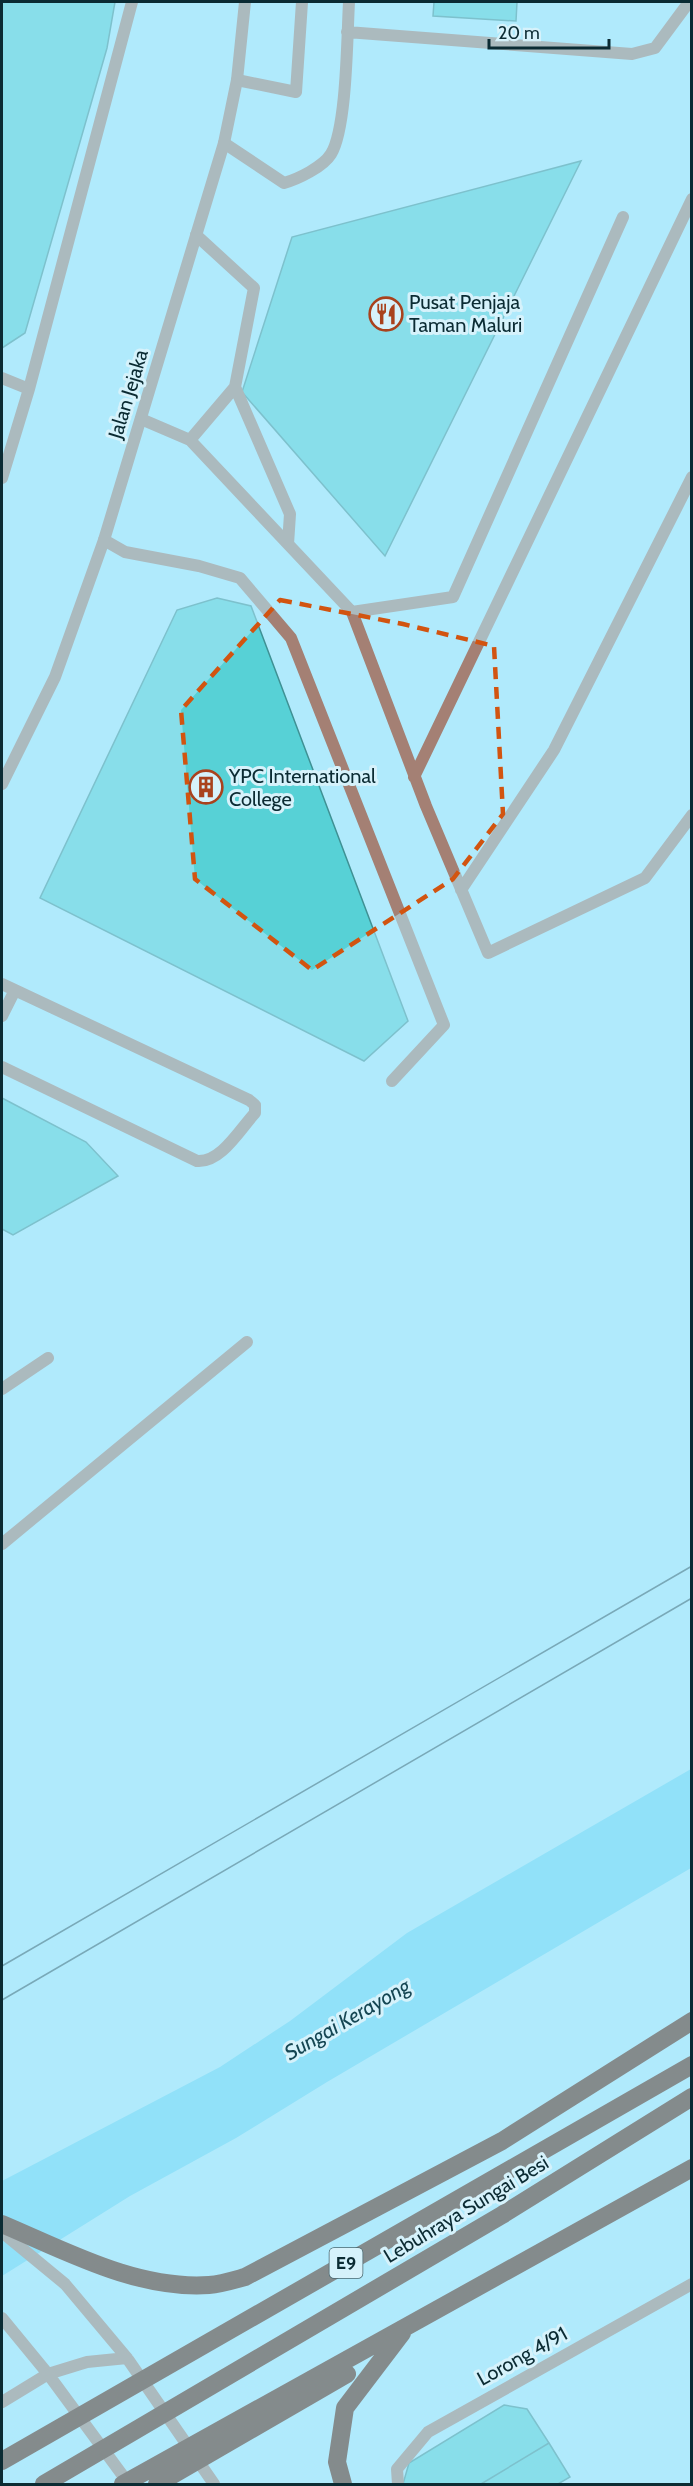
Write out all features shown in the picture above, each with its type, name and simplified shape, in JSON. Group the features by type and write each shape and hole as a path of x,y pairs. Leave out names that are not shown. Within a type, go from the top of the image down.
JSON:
{"highway":[{"path":"2,2224 100,2265 168,2284 210,2285 245,2277 502,2141 692,2021"},
{"name":"E9","path":"2,2461 692,2065"},
{"name":"Lebuhraya Sungai Besi","path":"44,2484 502,2215 692,2097"},
{"path":"123,2484 692,2168"},
{"path":"157,2484 237,2439 692,2168"},
{"path":"344,2484 337,2462 345,2408 406,2327"}],"street":[{"path":"2,478 29,389 132,2"},
{"name":"Jalan Jejaka","path":"2,784 55,677 104,540 224,143 237,80 245,2"},
{"path":"237,80 296,92 302,2"},
{"path":"224,143 284,183 300,178 330,156 339,136 350,2"},
{"path":"347,32 632,54 655,48 689,2"},
{"path":"414,777 692,199"},
{"path":"352,612 453,597 623,217"},
{"path":"190,440 235,387 254,288 196,235"},
{"path":"2,378 29,389"},
{"path":"235,387 290,514 288,544"},
{"path":"141,419 190,440 352,612 414,777 488,953 645,878 692,814"},
{"path":"461,890 554,750 692,477"},
{"path":"104,540 125,552 199,566 240,578 291,638 444,1025 392,1081"},
{"path":"2,984 249,1100 255,1105 255,1113 215,1158 206,1162 197,1161 2,1067"},
{"path":"2,1016 15,990"},
{"path":"2,1544 247,1341"},
{"path":"2,1389 48,1358"},
{"path":"2,2232 65,2284 127,2358 214,2484"},
{"name":"Lorong 4/91","path":"398,2484 397,2469 428,2432 692,2284"},
{"path":"2,2318 48,2374 129,2484"},
{"path":"2,2402 48,2374 87,2362 127,2358"}],"highlighted area":[{"path":"280,600 403,624 494,646 503,814 453,879 312,970 195,879 181,710"}],"water":[{"name":"Sungai Kerayong","path":"691,1769 691,1868 236,2138 130,2196 2,2276 2,2181 220,2067 290,2021 407,1933"}],"building":[{"path":"2,2 115,2 107,48 25,333 2,348"},
{"path":"434,2 517,2 516,21 433,16"},
{"name":"Pusat Penjaja Taman Maluri","path":"581,161 385,556 242,392 292,237"},
{"name":"YPC International College","path":"217,598 251,606 408,1021 364,1061 40,898 177,610"},
{"path":"2,1098 86,1142 118,1176 13,1235 2,1229"},
{"path":"504,2405 527,2409 549,2443 481,2484 403,2484 409,2463"},
{"path":"549,2443 570,2477 558,2484 481,2484"}],"tram line":[{"path":"2,1966 692,1566"},
{"path":"2,2000 692,1598"}],"place":[{"name":"Pusat Penjaja Taman Maluri","path":"386,314"},
{"name":"YPC International College","path":"206,787"}]}
